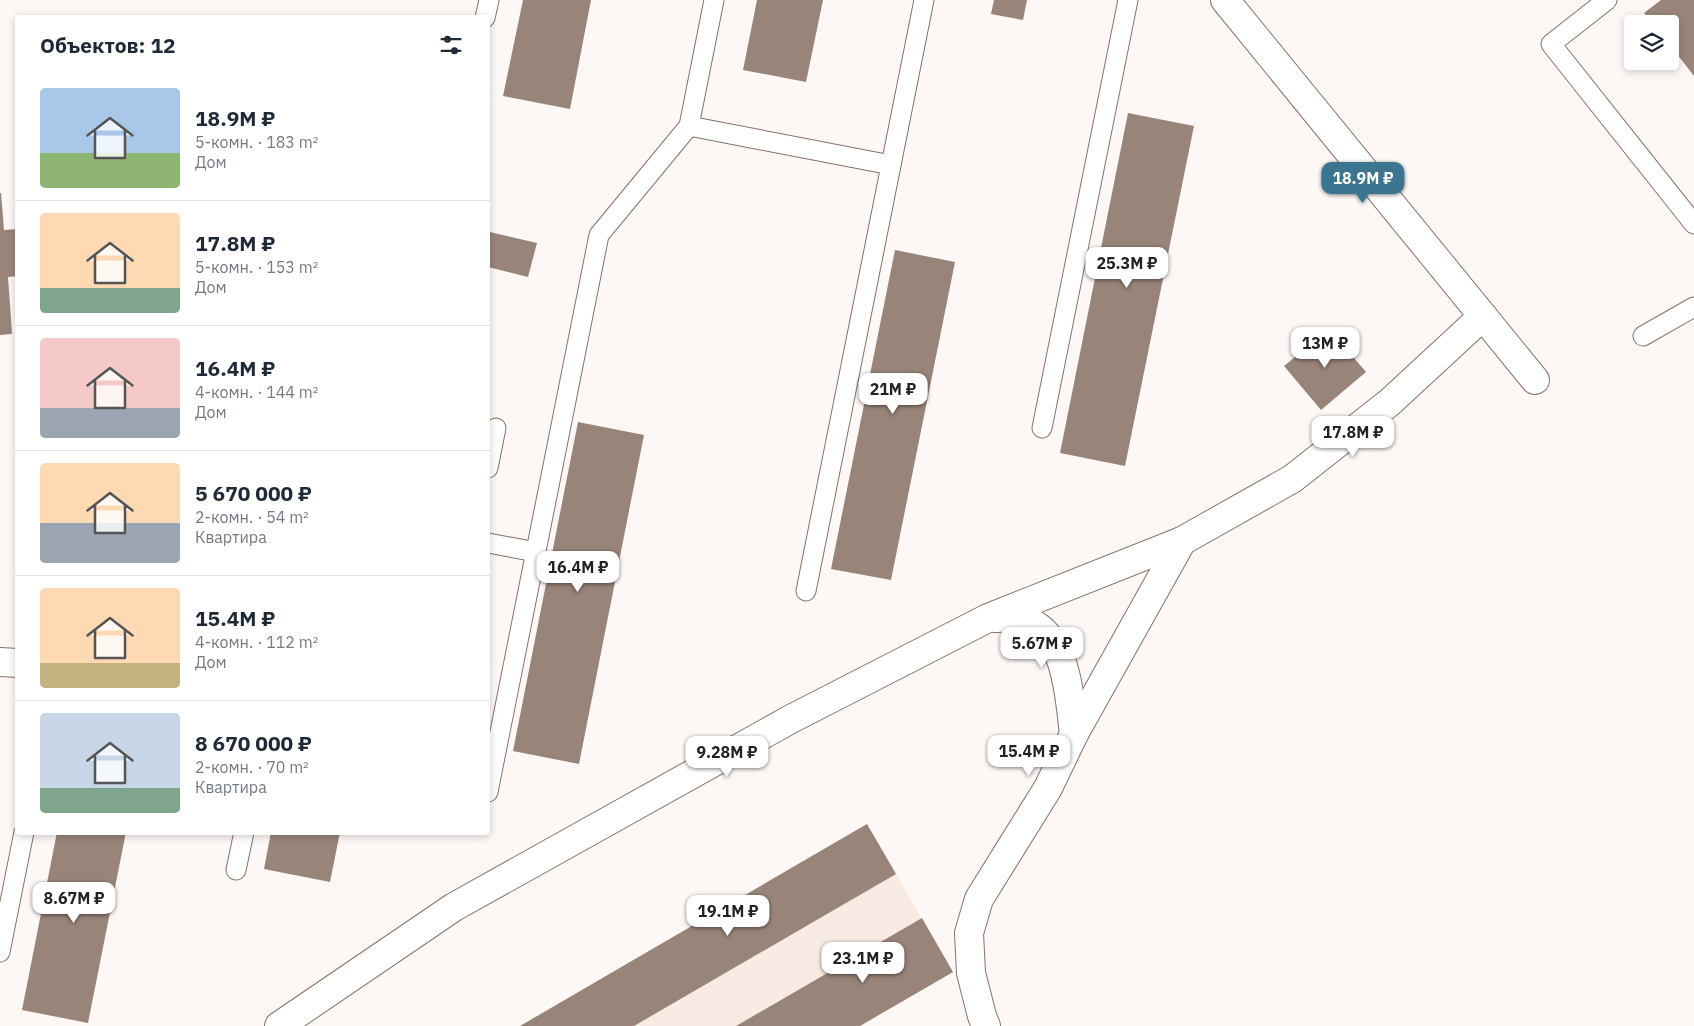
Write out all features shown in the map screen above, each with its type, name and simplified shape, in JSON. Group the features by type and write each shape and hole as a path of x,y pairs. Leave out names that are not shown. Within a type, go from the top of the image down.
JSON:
{"street":[{"path":"1225,0 1535,380"},
{"path":"279,1026 454,907 791,719 988,618 1182,541 1292,479 1390,402 1482,316"},
{"path":"986,1026 972,973 969,933 979,899 1048,788 1074,734 1182,541"},
{"path":"988,618 1021,618 1043,629 1059,652 1067,681 1074,734"},
{"path":"0,662 15,663"}],"lane":[{"path":"486,15 489,0"},
{"path":"490,782 599,235 689,126 714,0"},
{"path":"806,591 924,0"},
{"path":"1042,428 1128,0"},
{"path":"1607,0 1551,44 1694,224"},
{"path":"689,126 891,166"},
{"path":"1643,336 1694,308"},
{"path":"490,458 496,428"},
{"path":"490,543 536,552"},
{"path":"0,952 23,835"},
{"path":"236,870 243,835"}],"shaded area":[{"path":"867,824 953,972 860,1026 520,1026"}],"building":[{"path":"523,0 591,0 570,109 503,96"},
{"path":"757,0 823,0 806,82 743,70"},
{"path":"994,0 1027,0 1023,20 991,14"},
{"path":"1661,0 1694,0 1694,76 1679,57 1679,15 1646,15 1644,13"},
{"path":"1128,113 1194,126 1125,466 1060,453"},
{"path":"1,193 4,230 15,229 15,276 8,277 12,334 0,335"},
{"path":"490,232 537,243 528,277 490,268"},
{"path":"895,250 955,262 891,580 831,569"},
{"path":"1329,329 1366,372 1321,410 1284,366"},
{"path":"578,422 644,435 579,764 513,751"},
{"path":"867,824 896,874 634,1026 520,1026"},
{"path":"56,835 125,835 88,1023 22,1010"},
{"path":"270,835 339,835 330,882 264,869"},
{"path":"922,918 953,972 860,1026 736,1026"}]}
